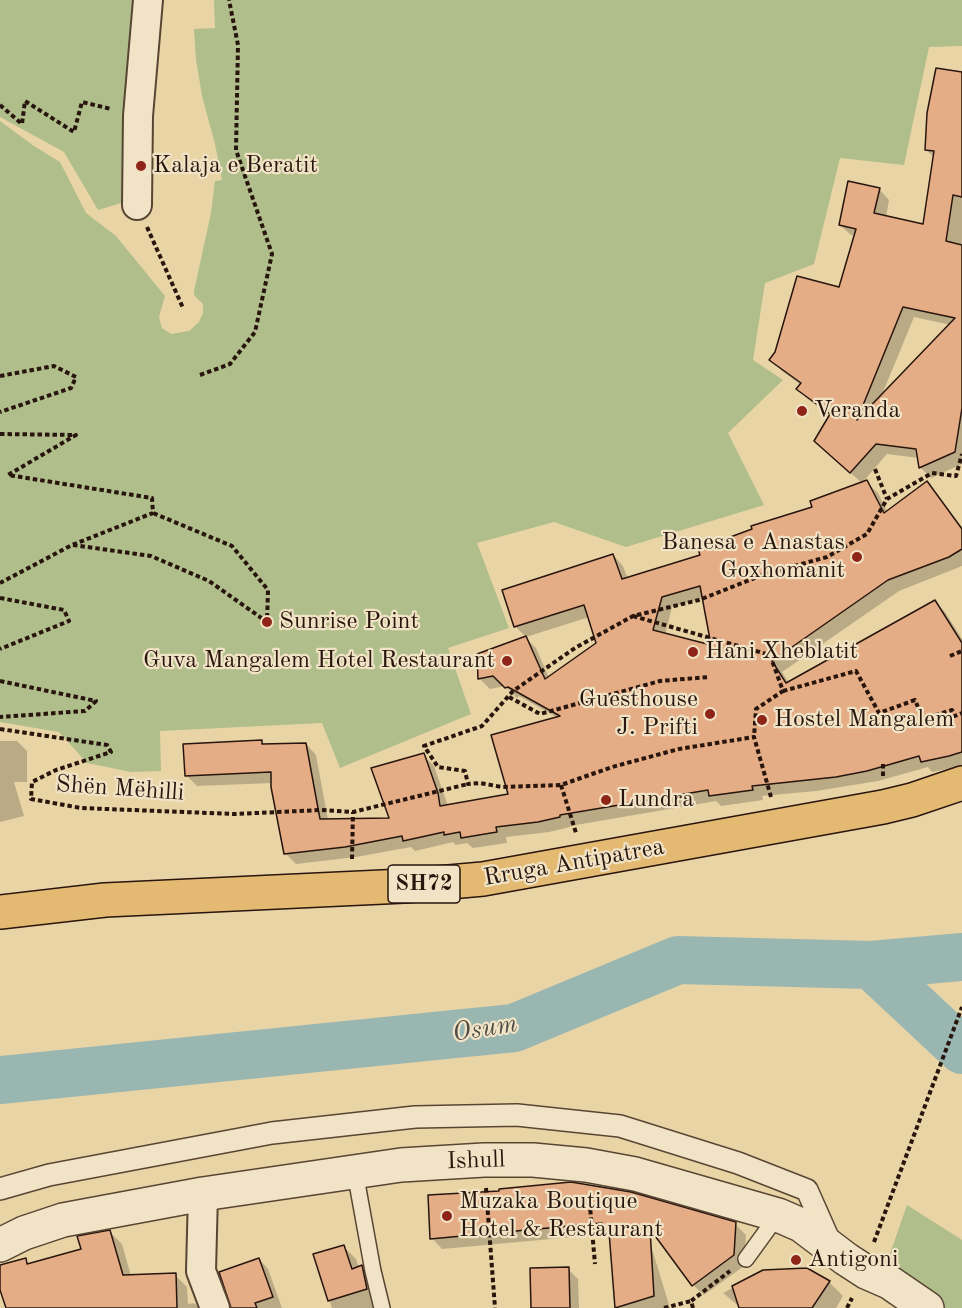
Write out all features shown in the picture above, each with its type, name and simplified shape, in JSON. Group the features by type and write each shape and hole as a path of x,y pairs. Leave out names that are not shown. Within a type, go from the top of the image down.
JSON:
{"main road":[{"name":"Rruga Antipatrea","path":"0,912 105,900 483,879 912,801 962,783"},
{"name":"SH72","path":"912,801 962,802"}],"street":[{"path":"137,205 138,116 148,0"},
{"path":"0,1189 49,1175 272,1133 416,1117 517,1115 620,1126 738,1162 807,1190 832,1248"},
{"name":"Ishull","path":"0,1245 24,1233 63,1220 203,1194 401,1165 484,1160 533,1160 586,1165 635,1174 778,1215 801,1225 846,1259 898,1288 927,1308"},
{"path":"203,1194 201,1271 214,1308"}],"lane":[{"path":"355,1172 382,1308"},
{"path":"746,1259 778,1215"}],"path":[{"path":"200,375 230,363 255,332 272,254 236,150 238,45 229,0"},
{"path":"0,105 22,124 25,101 74,132 82,102 138,116"},
{"path":"137,205 183,308"},
{"path":"0,376 54,366 76,377 71,388 0,412"},
{"path":"0,434 76,435 8,475 152,498 153,513"},
{"path":"956,476 962,454"},
{"path":"875,469 887,499"},
{"path":"468,784 465,771 438,766 424,746 482,726 513,691 575,648 633,616 699,600 765,574 826,557 867,534 887,499 932,473 956,476 962,472"},
{"path":"0,582 72,545 153,513 232,546 268,590 267,622 209,581 151,556 72,545"},
{"path":"0,598 64,610 69,621 0,649"},
{"path":"633,616 770,655 783,691"},
{"path":"950,656 962,651"},
{"path":"780,826 754,737 756,709 783,691 856,671 879,713 915,700 923,719 952,710 955,716 962,713"},
{"path":"509,697 540,714 660,681 709,677"},
{"path":"0,681 96,701 85,711 0,717"},
{"name":"Shën Mëhilli","path":"0,729 107,745 111,752 56,770 32,782 31,799 81,808 235,814 321,810 353,812"},
{"path":"352,888 353,812 468,784 480,783 502,787 561,785 612,766 679,749 754,737"},
{"path":"561,785 571,816"},
{"path":"878,1232 962,1007"},
{"path":"484,1160 495,1308"},
{"path":"586,1165 595,1264"},
{"path":"664,1308 691,1301 746,1259"},
{"path":"691,1301 693,1308"}],"green space":[{"path":"0,0 141,0 131,200 98,210 64,152 0,117"},
{"path":"214,0 962,0 962,46 929,47 904,165 840,158 814,264 765,283 753,360 783,380 728,433 764,505 626,547 554,522 477,543 509,628 448,648 471,714 340,768 322,723 160,731 161,771 131,772 87,763 59,732 0,722 0,121 60,162 86,213 116,236 165,296 159,317 162,328 171,334 189,331 199,322 203,313 203,304 194,295 194,291 211,213 215,181 222,180 202,96 194,29 215,28"},
{"path":"907,1205 962,1240 962,1308 939,1308 885,1268"}],"building":[{"path":"936,68 962,72 962,197 953,195 946,241 962,245 962,408 955,452 919,468 916,449 876,444 850,473 814,441 830,414 796,389 801,383 769,360 775,352 797,276 839,287 856,229 839,225 848,181 880,188 874,213 923,224 934,151 925,150 927,113","holes":["903,307 955,318 857,420"]},
{"path":"867,480 884,513 927,481 962,529 962,549 949,557 888,580 772,661 786,683 935,600 962,643 962,752 921,762 919,756 836,777 752,786 753,790 709,796 708,790 560,815 560,817 538,822 496,827 497,832 461,838 460,832 444,835 444,832 403,841 402,836 345,847 284,854 271,787 271,772 185,776 183,744 262,740 262,744 306,743 320,819 389,818 371,768 424,753 438,793 440,806 508,794 491,735 560,716 508,687 505,688 493,676 478,679 477,654 526,636 545,679 596,643 584,605 514,627 502,590 613,554 622,579 700,555 698,549 752,529 751,526 812,507 810,501","holes":["700,586 711,645 653,630 662,597"]},
{"path":"571,1182 631,1192 736,1222 734,1255 692,1286 650,1229 654,1296 615,1308 609,1232 602,1232 602,1223 430,1239 428,1195 499,1191 499,1189"},
{"path":"110,1230 123,1275 176,1273 177,1308 6,1308 0,1290 0,1265 26,1258 27,1264 81,1249 77,1236"},
{"path":"344,1245 352,1269 362,1265 367,1289 328,1301 313,1254"},
{"path":"259,1258 273,1297 255,1303 257,1308 231,1308 219,1272"},
{"path":"569,1267 570,1308 531,1308 530,1268"},
{"path":"807,1268 830,1281 812,1308 739,1308 732,1286 763,1270"}],"waterway":[{"path":"871,965 962,957"},
{"name":"Osum","path":"0,1080 514,1028 678,960 871,965 962,1050"}],"place":[{"name":"Kalaja e Beratit","path":"141,166"},
{"name":"Veranda","path":"802,411"},
{"name":"Banesa e Anastas Goxhomanit","path":"857,557"},
{"name":"Sunrise Point","path":"267,622"},
{"name":"Hani Xheblatit","path":"693,652"},
{"name":"Guva Mangalem Hotel Restaurant","path":"507,661"},
{"name":"Guesthouse J. Prifti","path":"710,714"},
{"name":"Hostel Mangalem","path":"762,720"},
{"name":"Lundra","path":"606,800"},
{"name":"Muzaka Boutique Hotel & Restaurant","path":"447,1216"},
{"name":"Antigoni","path":"796,1260"}]}
